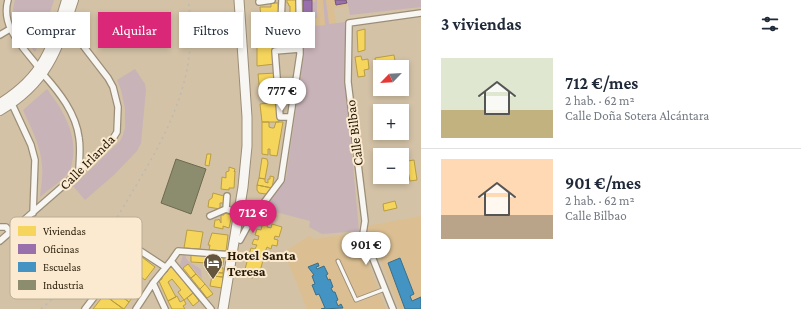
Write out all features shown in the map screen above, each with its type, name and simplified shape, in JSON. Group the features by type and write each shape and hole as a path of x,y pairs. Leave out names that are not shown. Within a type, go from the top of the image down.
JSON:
{"main road":[{"path":"0,103 41,71 52,46 66,0"},
{"path":"70,12 74,0"},
{"path":"229,309 240,240 247,146 247,117 239,0"},
{"path":"223,309 232,255 242,218 253,146 253,117 245,0"},
{"path":"0,111 12,104 30,89 58,48"}],"street":[{"path":"8,0 6,15 10,29 65,102 74,120 79,137 79,172"},
{"path":"259,2 272,0"},
{"path":"281,12 282,0"},
{"path":"210,216 226,210 242,218 281,180 300,50 299,0"},
{"name":"Calle Bilbao","path":"393,309 363,234 365,221 348,82 349,23 421,13"},
{"path":"0,35 10,29"},
{"name":"Calle Irlanda","path":"27,217 79,172 115,136 118,127 118,107 115,92 111,82 85,48"},
{"path":"290,117 280,116 275,51 300,50"},
{"path":"12,104 31,145 35,160 36,178 33,212"},
{"path":"226,210 227,196"},
{"path":"0,227 6,227 10,232"},
{"name":"Calle Irlanda","path":"0,241 10,232"},
{"path":"136,309 153,283 178,251 232,255"},
{"path":"142,252 165,267"},
{"path":"171,261 211,309"},
{"path":"153,283 166,309"},
{"path":"85,309 93,299"}],"lane":[{"path":"338,261 356,300 385,289"}],"shaded area":[{"path":"15,0 54,0 50,12 13,12"},
{"path":"303,0 347,0 348,6 334,8 336,25 315,26 315,12 303,12"},
{"path":"315,0 317,0 317,18 315,18 315,12 312,12 312,2 315,2"},
{"path":"323,0 326,0 329,24 346,22 345,77 359,231 322,234 309,227 310,221 264,209 286,178 304,48 315,48 315,26 325,25"},
{"path":"347,0 421,0 421,7 350,15"},
{"path":"135,69 145,84 146,90 141,143 137,151 114,175 85,200 73,186 120,141 125,128 125,109 117,80"},
{"path":"47,89 63,112 67,121 72,138 73,157 69,172 40,197 42,174 40,151 23,110"},
{"path":"421,216 421,309 400,309 367,226"},
{"path":"343,235 360,243 386,309 307,309 284,252 309,236 314,239"},
{"path":"183,255 185,255 190,262 201,270 202,279 189,264 183,268 180,265"}],"building: Viviendas":[{"path":"287,0 297,0 297,12 290,12 290,6 287,3"},
{"path":"271,3 278,3 279,12 260,12 260,7 271,7"},
{"path":"365,29 365,50 358,52 357,31"},
{"path":"257,48 274,48 275,64 257,66"},
{"path":"394,55 395,60 375,60 375,58"},
{"path":"361,56 362,60 368,59 369,69 364,70 365,76 358,77 355,57"},
{"path":"276,73 277,92 260,94 258,74"},
{"path":"278,102 279,122 262,122 260,104"},
{"path":"262,122 269,122 269,127 274,128 276,122 283,122 277,156 270,155 270,149 268,149 268,155 262,154"},
{"path":"207,154 211,154 209,166 205,165"},
{"path":"262,158 267,159 268,163 265,179 259,178"},
{"path":"414,160 417,180 410,181 409,161"},
{"path":"229,167 235,169 234,188 229,188 229,190 221,189 222,177 226,178 226,172 229,171"},
{"path":"270,176 274,177 272,188 257,185 259,178 265,179 265,182 268,183"},
{"path":"257,185 272,188 266,194 259,193 257,190"},
{"path":"213,193 224,196 226,199 225,203 220,203 220,209 208,207 209,200 212,198"},
{"path":"395,201 397,208 384,211 383,204"},
{"path":"224,213 232,215 229,228 223,226 223,229 214,227 215,220 219,219 221,223 221,215 224,215"},
{"path":"263,222 268,223 267,227 271,228 272,224 282,227 279,237 275,236 274,239 278,240 277,246 272,245 271,249 267,247 265,252 270,253 268,258 264,257 260,271 255,269 253,278 243,276 251,248 255,249 257,245 252,244 254,239 258,240 259,236 255,235 257,229 261,230"},
{"path":"187,230 203,232 200,249 184,248"},
{"path":"212,233 228,235 226,251 209,250 210,245 208,245"},
{"path":"191,255 208,256 207,263 191,262"},
{"path":"208,256 218,257 217,267 223,268 223,273 207,272"},
{"path":"142,257 155,267 145,280 142,278"},
{"path":"218,257 224,258 223,265 217,265"},
{"path":"188,264 196,274 191,278 183,268"},
{"path":"172,265 193,293 184,300 178,292 181,290 172,279 168,282 176,297 168,301 159,281 168,271 167,269"},
{"path":"212,272 223,273 223,277 212,276"},
{"path":"196,274 205,284 200,289 191,278"},
{"path":"212,276 223,277 222,288 210,286"},
{"path":"205,284 213,294 207,298 200,289"},
{"path":"193,293 199,301 193,306 187,298"},
{"path":"177,296 180,302 184,300 186,304 183,306 185,309 172,309 168,301"},
{"path":"101,299 110,299 123,309 93,309"},
{"path":"125,299 129,302 124,309 111,300"}],"building: Oficinas":[{"path":"303,0 312,0 312,12 303,12"},
{"path":"335,0 346,0 347,3 336,5"}],"building: Escuelas":[{"path":"400,258 414,294 410,296 412,301 421,297 421,309 405,309 388,263"},
{"path":"318,263 319,266 316,267 317,269 324,266 328,274 326,275 328,280 330,279 333,287 331,288 333,292 335,292 338,300 336,301 338,306 341,304 343,308 321,309 325,308 319,294 316,295 312,285 315,284 312,276 314,275 308,267"}],"building: Industria":[{"path":"176,159 206,169 191,214 161,203"}],"railway":[{"path":"117,217 145,171 178,102 185,78 189,54 191,28 188,0"},
{"path":"41,309 52,299"}],"place":[{"name":"Hotel Santa Teresa","path":"213,280"}]}
